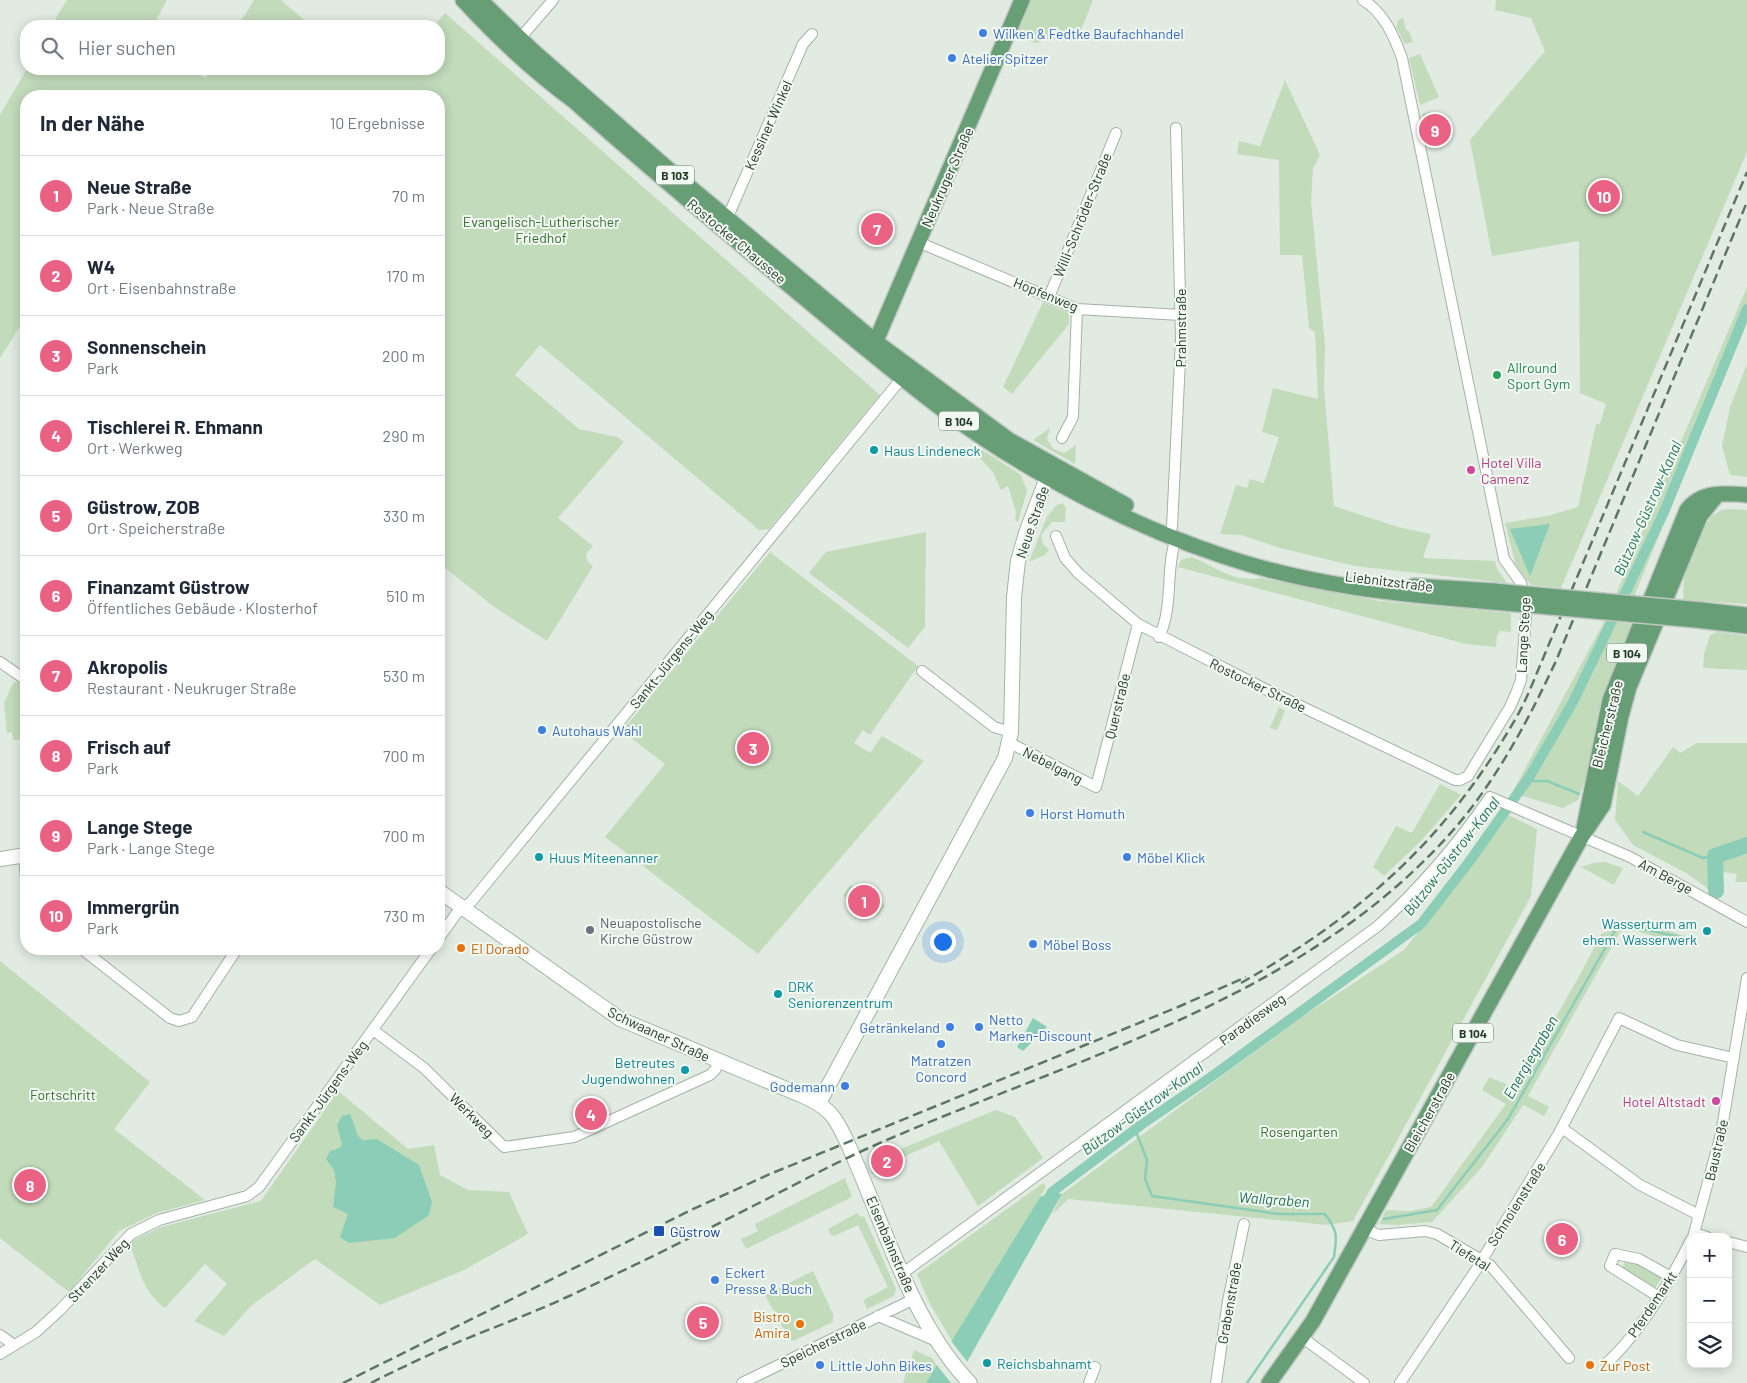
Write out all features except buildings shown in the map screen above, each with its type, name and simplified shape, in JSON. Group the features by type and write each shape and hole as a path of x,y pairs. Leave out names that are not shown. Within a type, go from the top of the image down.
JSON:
{"main road":[{"name":"Rostocker Chaussee","path":"463,0 873,348"},
{"name":"Rostocker Chaussee","path":"480,0 515,44 725,218 873,348 902,378"},
{"name":"Neukruger Straße","path":"873,348 1022,0"},
{"name":"B 104","path":"873,348 1050,471"},
{"name":"B 104","path":"902,378 986,440 1050,471"},
{"name":"Liebnitzstraße","path":"1050,471 1174,533 1306,568 1412,586 1494,597 1698,615 1747,615"},
{"name":"Neue Straße","path":"819,1103 999,773 1010,738 1014,596 1018,561 1050,471"},
{"name":"Bleicherstraße","path":"1269,1383 1303,1338 1582,836 1602,805 1629,688 1700,516 1717,495 1747,495"},
{"name":"B 104","path":"1698,615 1747,626"},
{"path":"0,859 20,856"},
{"name":"Schwaaner Straße","path":"445,895 620,1019 819,1103"},
{"name":"Eisenbahnstraße","path":"819,1103 829,1109 836,1118 914,1299 937,1344 968,1381"}],"street":[{"path":"515,44 553,0"},
{"name":"Lange Stege","path":"1363,0 1387,24 1402,58 1504,559 1521,583 1527,603 1521,680 1510,707 1468,776"},
{"name":"Kessiner Winkel","path":"725,218 730,212 803,44 812,34"},
{"name":"Prahmstraße","path":"1159,637 1167,617 1174,533 1180,368 1181,315 1176,128"},
{"name":"Willi-Schröder-Straße","path":"1049,297 1116,133"},
{"name":"Hopfenweg","path":"918,242 1077,309 1181,315"},
{"path":"1062,438 1073,417 1077,309"},
{"name":"Sankt-Jürgens-Weg","path":"445,930 902,378"},
{"name":"Rostocker Straße","path":"1056,536 1065,558 1078,573 1138,624 1159,637 1455,780 1468,776"},
{"name":"Querstraße","path":"1096,788 1138,624"},
{"path":"0,662 20,676"},
{"name":"Nebelgang","path":"922,671 1010,738 1096,788"},
{"name":"Paradiesweg","path":"903,1273 1378,926 1415,892 1445,858 1490,797 1502,802"},
{"name":"Am Berge","path":"1502,802 1646,865 1747,922"},
{"path":"90,955 170,1018 179,1021 192,1017 233,955"},
{"name":"Sankt-Jürgens-Weg","path":"207,1208 247,1196 259,1187 427,955"},
{"name":"Baustraße","path":"1694,1233 1721,1134 1747,978"},
{"name":"Schnoienstraße","path":"1400,1383 1481,1260 1562,1128 1619,1018 1676,1045 1734,1058"},
{"name":"Werkweg","path":"372,1030 424,1068 504,1146 574,1137 710,1075 719,1062"},
{"path":"1562,1128 1640,1185 1700,1215"},
{"name":"Strenzer Weg","path":"0,1354 36,1332 60,1310 131,1234 159,1220 207,1208"},
{"name":"Grabenstraße","path":"1216,1383 1228,1301 1244,1224"},
{"name":"Tiefetal","path":"1364,1229 1378,1235 1425,1230 1481,1260 1499,1274 1569,1358"},
{"path":"1732,1243 1747,1248"},
{"name":"Pferdemarkt","path":"1607,1363 1631,1337 1671,1277 1687,1248"},
{"path":"1658,1296 1610,1266 1615,1254 1639,1259 1671,1277"},
{"name":"Speicherstraße","path":"742,1383 914,1299"},
{"name":"Speicherstraße","path":"878,1316 937,1344"},
{"path":"0,1335 14,1345"},
{"path":"1303,1338 1364,1383"},
{"path":"1089,1383 1095,1367"}],"green space":[{"path":"67,0 167,0 156,20 55,20"},
{"path":"254,0 281,0 304,20 242,20"},
{"path":"1028,0 1093,0 1081,30 1035,43 1015,36 1014,31"},
{"path":"1496,0 1747,0 1747,152 1561,588 1531,585 1516,566 1505,523 1547,516 1578,507 1596,424 1600,424 1606,404 1580,393 1579,241 1492,256 1470,140 1545,51 1531,18 1495,10"},
{"name":"Evangelisch-Lutherischer Friedhof","path":"445,13 880,395 769,529 759,530 540,345 515,375 579,429 617,437 624,442 558,518 593,546 586,554 588,562 593,566 547,641 493,606 445,568 445,90 20,90 20,326 0,358 0,115 23,75 199,75 206,78 208,75 445,75 445,20 439,20"},
{"path":"1403,17 1406,30 1409,31 1413,42 1405,44 1396,27 1398,21"},
{"path":"1420,54 1439,97 1420,105 1409,58"},
{"path":"1285,80 1320,155 1313,169 1311,201 1325,346 1324,388 1334,506 1398,527 1431,534 1423,558 1495,561 1497,569 1507,583 1355,566 1280,548 1241,535 1220,534 1236,485 1247,488 1250,479 1264,483 1279,437 1262,432 1273,388 1318,399 1315,332 1309,328 1302,255 1280,255 1279,160 1237,154 1239,141 1260,146"},
{"path":"1430,112 1443,120 1447,141 1429,145 1422,114"},
{"path":"1747,287 1747,323 1623,623 1632,624 1598,713 1587,773 1578,800 1563,808 1512,793 1604,622"},
{"path":"1043,302 1069,313 1069,324 1012,394 1003,387"},
{"path":"1747,364 1747,477 1730,475 1722,446 1730,407"},
{"path":"1050,428 1047,439 1053,449 1064,453 1076,445 1075,464 1033,440"},
{"path":"979,448 1021,475 1027,491 1018,522 1015,521 1016,512 1008,486 1001,490 993,472 975,453"},
{"path":"1063,503 1066,508 1065,522 1052,522 1041,535 1043,544 1049,550 1045,555 1029,562 1047,516 1057,505"},
{"path":"1721,510 1747,510 1747,604 1683,600 1684,577 1705,526 1712,516"},
{"path":"926,532 925,627 908,648 809,573 826,552"},
{"path":"770,552 918,666 870,735 863,730 854,743 870,753 882,736 924,761 758,954 605,837 665,764 622,731"},
{"path":"1192,557 1225,573 1242,578 1261,578 1379,601 1511,613 1511,632 1500,631 1497,636 1496,647 1466,644 1178,567 1181,560"},
{"path":"1717,632 1747,636 1747,670 1703,668 1704,654 1710,635"},
{"path":"13,683 20,684 20,739 13,740 12,732 7,733 4,703"},
{"path":"1279,707 1285,711 1277,730 1270,728"},
{"path":"1697,743 1747,743 1747,882 1735,882 1737,874 1722,872 1720,893 1711,891 1688,874 1633,845 1615,820 1618,781 1638,796 1673,747 1680,753"},
{"path":"1440,784 1461,795 1421,841 1384,876 1373,867 1396,826 1412,833"},
{"name":"Rosengarten","path":"1508,815 1537,829 1531,896 1353,1221 1326,1225 1068,1199 1052,1215 1062,1194 1299,1019 1404,950 1473,864"},
{"path":"1605,862 1623,868 1614,885 1581,867"},
{"path":"850,885 885,905 878,916 843,896"},
{"path":"1616,920 1660,928 1697,940 1695,947 1628,929 1620,932 1528,1096 1549,1107 1544,1116 1523,1105 1482,1167 1432,1222 1397,1225 1379,1224 1386,1210 1410,1211 1431,1207 1506,1104 1482,1090 1489,1077 1515,1088 1581,973 1601,934 1610,931"},
{"name":"Fortschritt","path":"0,961 150,1082 114,1129 205,1200 157,1213 119,1231 69,1292 0,1238"},
{"path":"338,1091 408,1149 434,1145 440,1175 468,1190 509,1192 528,1234 464,1270 380,1305 315,1259 251,1306 224,1336 194,1321 227,1284 205,1264 165,1308 152,1295 143,1281 131,1247 132,1241 161,1227 261,1201"},
{"path":"996,1110 1015,1117 1043,1158 978,1206 939,1141 901,1158 902,1162 872,1174 869,1162"},
{"path":"845,1178 852,1197 746,1249 741,1239 758,1231 755,1224"},
{"path":"1043,1183 1046,1187 953,1343 930,1304 917,1274"},
{"path":"857,1213 861,1217 864,1216 896,1289 894,1296 867,1309 864,1302 865,1299 888,1287 858,1225 834,1236 831,1235 828,1229"},
{"path":"1626,1258 1663,1276 1654,1290 1621,1271"},
{"path":"813,1271 833,1314 833,1322 793,1341 789,1339 765,1295"},
{"path":"914,1350 932,1358 938,1367 926,1383 903,1383"}],"shaded area":[{"path":"1550,524 1530,576 1510,529"},
{"path":"1033,1018 1047,1027 1023,1051 1017,1047"},
{"path":"350,1114 358,1136 363,1140 377,1139 419,1165 432,1202 429,1215 395,1238 349,1243 340,1237 348,1214 333,1207 336,1182 334,1170 326,1159 330,1151 340,1148 342,1144 337,1125 342,1116"},
{"path":"1052,1192 1062,1194 967,1362 952,1383 926,1383 1040,1197"}],"pier":[{"path":"951,1341 969,1364 955,1383 951,1383 936,1364"}],"waterway":[{"name":"Bützow-Güstrow-Kanal","path":"1045,1204 1052,1192 1141,1125 1211,1077 1421,924 1469,862 1530,776 1573,702 1664,512 1747,309"},
{"path":"1526,781 1547,781 1579,794"},
{"path":"1643,832 1703,858 1715,856"},
{"path":"1716,891 1715,856 1747,845"},
{"name":"Energiegraben","path":"1384,1219 1437,1210 1508,1119 1616,929 1626,925 1692,940"},
{"name":"Wallgraben","path":"1135,1129 1147,1160 1145,1179 1152,1196 1279,1214 1325,1214 1336,1234 1334,1257 1247,1383"}],"railway":[{"path":"1241,983 1325,930 1363,901 1398,870 1461,801 1489,762 1516,718 1531,688 1747,172"},
{"path":"371,1383 442,1349 536,1311 591,1286 862,1151 1173,1023 1248,986 1320,944 1387,895 1448,836 1465,816 1495,775 1533,707 1556,661 1747,202"},
{"path":"343,1383 691,1210 770,1174 1178,1007 1246,977"}],"place":[{"name":"Wilken & Fedtke Baufachhandel","path":"983,33"},
{"name":"Atelier Spitzer","path":"952,58"},
{"name":"Lange Stege","path":"1435,130"},
{"name":"Immergrün","path":"1604,196"},
{"name":"Akropolis","path":"877,229"},
{"name":"Allround Sport Gym","path":"1497,375"},
{"name":"Haus Lindeneck","path":"874,450"},
{"name":"Hotel Villa Camenz","path":"1471,470"},
{"name":"Autohaus Wahl","path":"542,730"},
{"name":"Sonnenschein","path":"753,748"},
{"name":"Horst Homuth","path":"1030,813"},
{"name":"Huus Miteenanner","path":"539,857"},
{"name":"Möbel Klick","path":"1127,857"},
{"name":"Neue Straße","path":"864,901"},
{"name":"Neuapostolische Kirche Güstrow","path":"590,930"},
{"name":"Wasserturm am ehem. Wasserwerk","path":"1707,931"},
{"name":"Möbel Boss","path":"1033,944"},
{"name":"El Dorado","path":"461,948"},
{"name":"DRK Seniorenzentrum","path":"778,994"},
{"name":"Getränkeland","path":"950,1027"},
{"name":"Netto Marken-Discount","path":"979,1027"},
{"name":"Matratzen Concord","path":"941,1044"},
{"name":"Betreutes Jugendwohnen","path":"685,1070"},
{"name":"Godemann","path":"845,1086"},
{"name":"Hotel Altstadt","path":"1716,1101"},
{"name":"Tischlerei R. Ehmann","path":"591,1114"},
{"name":"W4","path":"887,1161"},
{"name":"Frisch auf","path":"30,1185"},
{"name":"Güstrow","path":"659,1231"},
{"name":"Finanzamt Güstrow","path":"1562,1239"},
{"name":"Eckert Presse & Buch","path":"715,1280"},
{"name":"Güstrow, ZOB","path":"703,1322"},
{"name":"Bistro Amira","path":"800,1324"},
{"name":"Reichsbahnamt","path":"987,1363"},
{"name":"Little John Bikes","path":"820,1365"},
{"name":"Zur Post","path":"1590,1365"}]}
